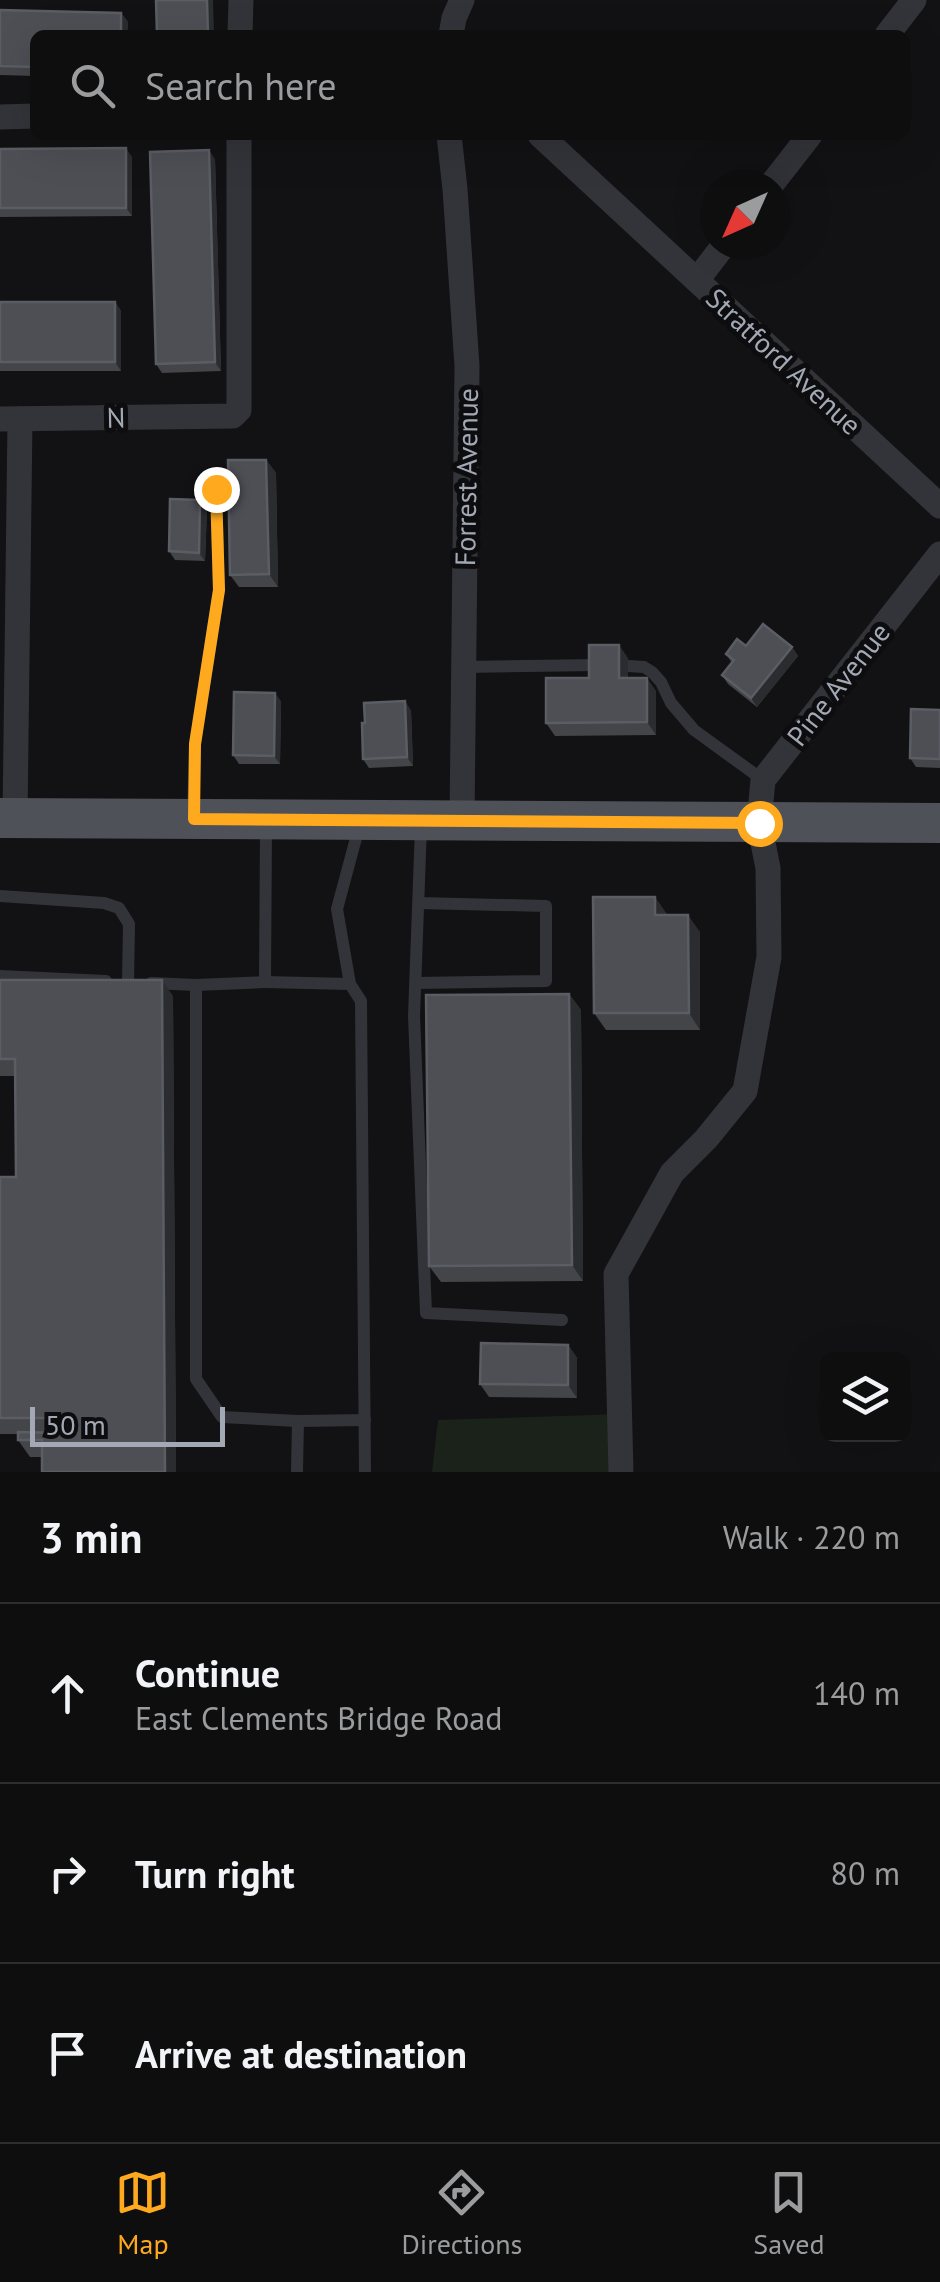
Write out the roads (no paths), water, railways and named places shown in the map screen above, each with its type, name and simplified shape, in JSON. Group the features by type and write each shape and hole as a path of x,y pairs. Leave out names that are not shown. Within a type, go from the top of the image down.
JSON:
{"main road":[{"path":"8,818 940,823"}],"street":[{"path":"240,30 241,0"},
{"path":"452,30 462,0"},
{"path":"891,30 914,0"},
{"path":"0,117 30,116"},
{"name":"N","path":"10,419 233,416 240,410 239,140"},
{"name":"Forrest Avenue","path":"450,140 467,366 462,820"},
{"name":"Stratford Avenue","path":"545,140 940,506"},
{"path":"783,170 806,140"},
{"path":"697,280 712,260"},
{"path":"8,818 10,419"},
{"name":"Pine Avenue","path":"763,780 940,554"},
{"path":"621,1472 616,1274 672,1174 745,1091 769,957 768,868 759,823 763,780"}],"lane":[{"path":"194,819 195,744 219,590 216,489"},
{"path":"464,667 598,665"},
{"path":"628,666 652,672 694,730 763,780"},
{"path":"265,982 266,818"},
{"path":"361,819 337,909 350,984 361,1001 365,1472"},
{"path":"422,820 414,1016 426,1313 562,1320"},
{"path":"0,896 104,903 119,908 129,924 128,982"},
{"path":"416,983 546,981 546,906 418,903"},
{"path":"0,976 196,984 350,984"},
{"path":"196,984 196,1379 222,1417 365,1420"},
{"path":"296,1472 298,1421"}]}
